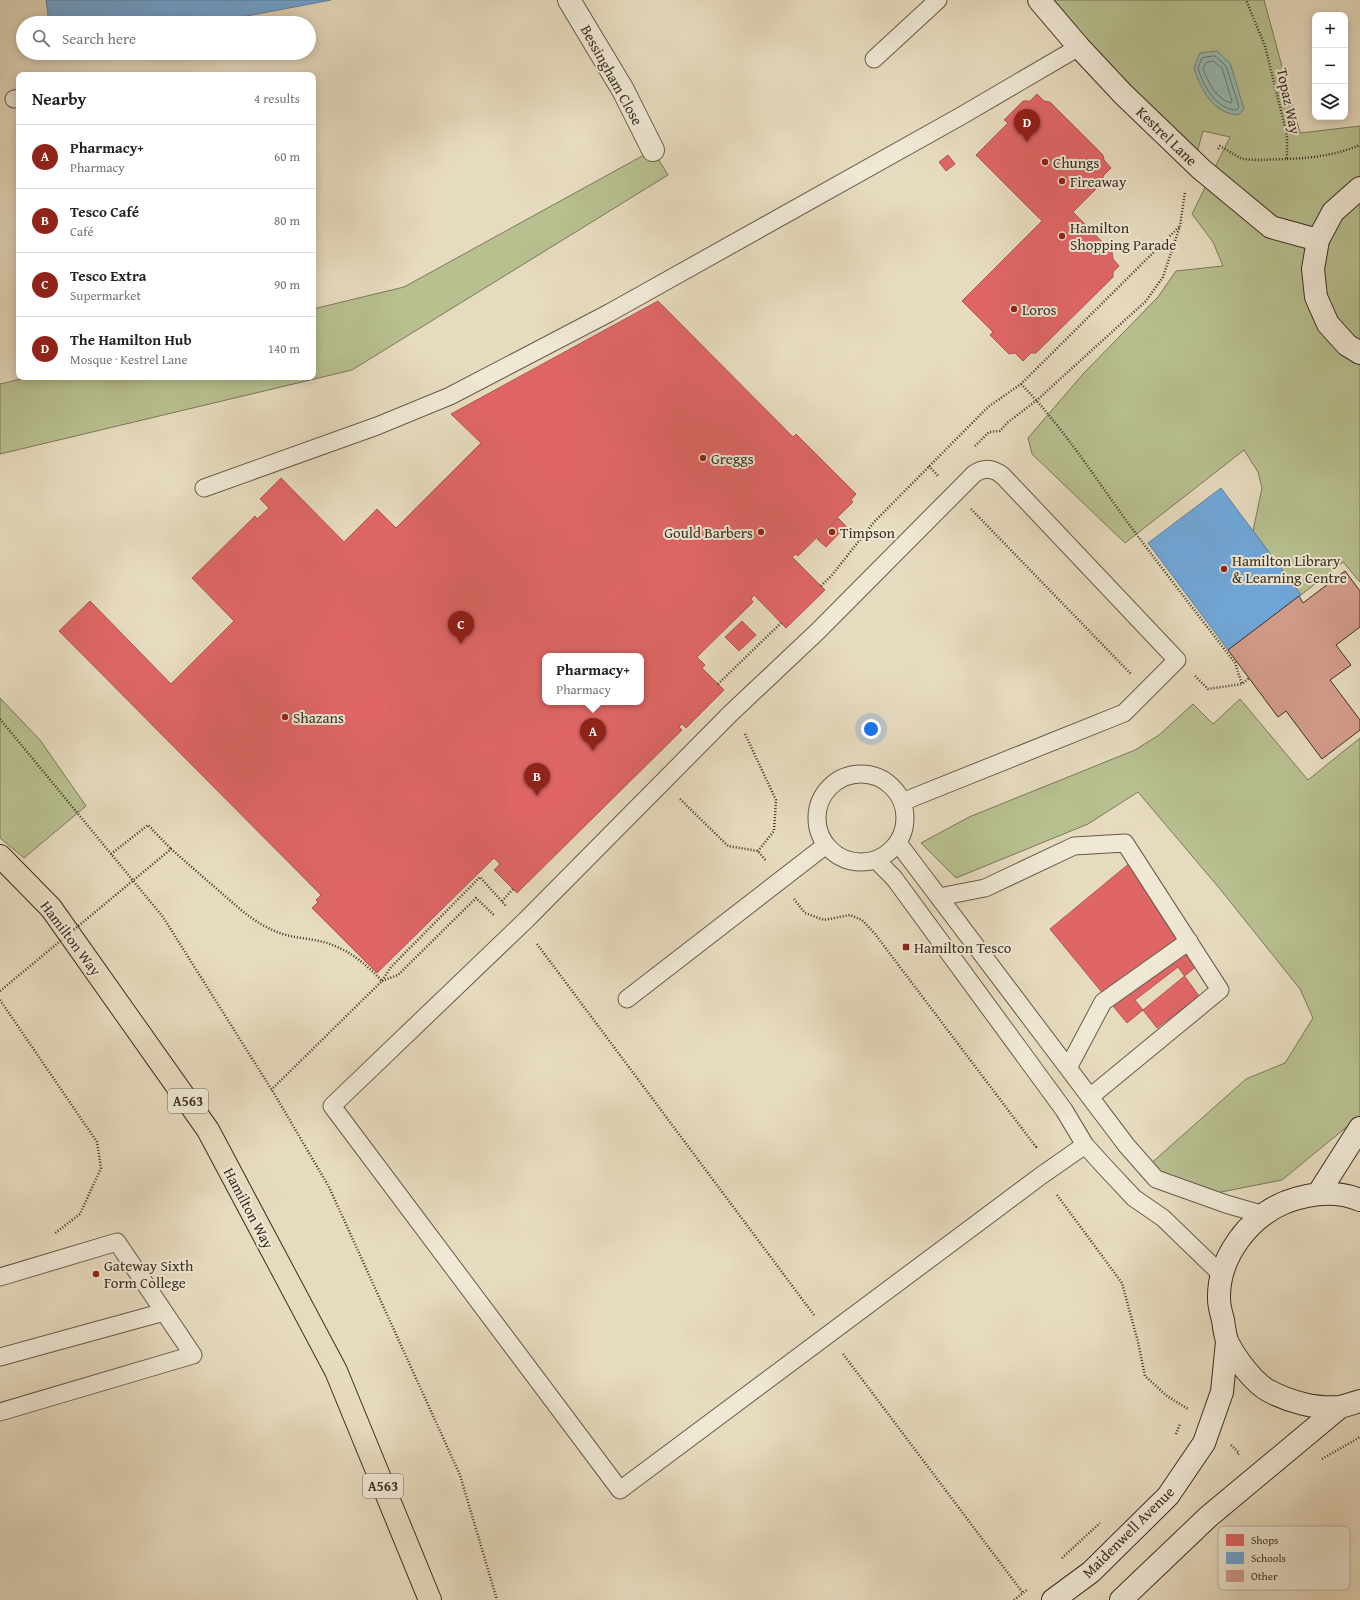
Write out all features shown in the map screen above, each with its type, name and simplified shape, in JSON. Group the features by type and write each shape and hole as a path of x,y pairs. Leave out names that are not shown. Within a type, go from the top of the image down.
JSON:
{"highway":[{"name":"Hamilton Way","path":"0,856 52,908 208,1130 336,1372 430,1600"}],"street":[{"name":"Bessingham Close","path":"569,0 623,90 653,150"},
{"name":"Kestrel Lane","path":"1039,0 1079,47 1123,94 1193,177 1271,227 1318,240"},
{"path":"1360,188 1333,212 1318,240 1313,269 1316,297 1328,324 1347,345 1360,353"},
{"path":"1318,1194 1360,1128"},
{"path":"1350,1404 1304,1405 1268,1391 1245,1371 1227,1342 1219,1299 1222,1275 1232,1249 1249,1227 1264,1214 1273,1208 1301,1197 1318,1194 1348,1196 1360,1200"},
{"name":"Maidenwell Avenue","path":"1053,1600 1091,1572 1168,1496 1204,1443 1222,1392 1227,1342"},
{"path":"1121,1600 1208,1517 1350,1404"}],"lane":[{"path":"874,59 938,0"},
{"path":"204,488 378,426 450,396 616,309 961,116 1079,47"},
{"path":"902,802 1124,713 1177,660 1003,476 996,471 989,469 979,471 974,474 955,492 818,631 730,714 522,924 332,1106 620,1490 1042,1175 1085,1146"},
{"path":"854,774 869,774 883,779 894,789 902,802 905,815 904,830 898,842 889,853 876,860 861,862 846,860 834,854 826,845 818,829 816,814 820,800 828,787 840,779 854,774"},
{"path":"898,842 1127,1146 1156,1179 1226,1204 1264,1214"},
{"path":"939,897 985,888 1074,846 1125,843 1220,990 1090,1097"},
{"path":"627,998 826,845"},
{"path":"876,860 894,878 1064,1110 1085,1146 1134,1198 1164,1218 1222,1275"},
{"path":"1068,1068 1102,1002 1188,941"},
{"path":"0,1277 117,1242 193,1355 0,1412"},
{"path":"0,1357 164,1312"}],"path":[{"name":"Topaz Way","path":"1246,0 1265,46 1287,135 1287,159"},
{"path":"1007,423 1037,400 1146,301 1163,277 1180,226 1193,177 1220,146 1242,159 1259,160 1314,158 1332,155 1360,145"},
{"path":"820,586 832,575 874,522 988,407 1021,384 1180,226"},
{"path":"1021,384 1037,400 1235,663 1242,684"},
{"path":"929,466 1147,690"},
{"path":"718,684 781,623"},
{"path":"1177,660 1208,689 1242,684 1249,678"},
{"path":"730,714 740,725 776,800 774,831 758,851"},
{"path":"0,719 163,917 271,1090 329,1187 460,1475 497,1600"},
{"path":"677,796 728,846 758,851 805,913 824,920 850,915 862,920 875,934 1036,1147 1028,1156 1122,1283 1138,1342 1145,1376 1167,1396 1211,1423"},
{"path":"111,854 148,825 171,849 241,910 258,922 288,935 335,946 365,963 382,980"},
{"path":"0,992 171,849"},
{"path":"271,1090 382,980 391,967 480,877 522,924 1023,1594"},
{"path":"502,901 513,889"},
{"path":"0,1000 97,1142 101,1168 80,1214 49,1238"},
{"path":"1184,1416 1187,1408"},
{"path":"1174,1438 1181,1423"},
{"path":"1058,1562 1103,1519"},
{"path":"1014,1600 1029,1588"}],"green space":[{"path":"1039,0 1264,0 1300,133 1360,126 1360,582 1343,562 1301,595 1253,531 1262,488 1258,472 1244,450 1125,543 1032,454 1028,438 1083,374 1158,297 1176,271 1223,266 1213,242 1192,214 1230,137 1203,131 1194,163"},
{"path":"653,150 668,175 352,370 316,379 316,308 404,287"},
{"path":"17,380 310,380 0,454 0,384"},
{"path":"0,698 40,740 86,806 24,858 0,838"},
{"path":"1240,699 1308,780 1360,738 1360,1116 1282,1180 1206,1195 1148,1166 1246,1079 1285,1063 1313,1018 1300,989 1220,889 1138,792 1088,824 956,878 921,843 969,817 1135,750 1159,735 1193,704 1213,724"}],"water":[{"path":"1217,51 1230,63 1244,109 1238,115 1222,110 1209,99 1200,84 1194,68 1200,53"}],"building: Shops":[{"name":"Hamilton Shopping Parade","path":"1037,94 1044,101 1050,102 1103,155 1104,160 1111,168 1103,176 1103,182 1073,212 1112,252 1113,259 1119,266 1113,272 1113,277 1036,353 1031,353 1023,361 1015,353 1009,354 990,335 993,332 962,301 1042,221 976,155 1008,123 1004,120 1023,101 1030,101"},
{"path":"948,155 955,164 946,171 939,162"},
{"path":"658,301 793,437 796,434 856,494 851,500 853,502 798,556 796,554 792,557 825,590 786,628 754,595 751,599 753,602 697,657 705,665 702,668 724,690 686,728 682,724 679,727 682,730 517,893 494,870 500,864 494,858 377,973 312,908 318,902 316,900 321,895 59,631 90,601 171,684 234,621 192,578 255,516 257,519 269,508 260,499 281,478 344,542 377,509 396,528 481,443 451,414"},
{"name":"Timpson","path":"838,518 846,526 826,547 817,539"},
{"path":"742,621 756,635 739,651 725,637"},
{"path":"1131,862 1208,957 1127,1023 1050,929"},
{"path":"1178,967 1199,996 1157,1028 1135,1000"}],"building: Schools":[{"path":"46,0 331,0 247,16 48,16"},
{"name":"Hamilton Library & Learning Centre","path":"1221,488 1301,595 1228,650 1148,543"}],"building: Other":[{"path":"1345,571 1360,591 1360,627 1336,645 1351,665 1330,680 1360,720 1360,730 1322,759 1286,711 1278,717 1228,650 1299,596 1303,603"}],"place":[{"name":"The Hamilton Hub","path":"1027,142"},
{"name":"Chungs","path":"1045,162"},
{"name":"Fireaway","path":"1062,181"},
{"name":"Hamilton Shopping Parade","path":"1062,236"},
{"name":"Loros","path":"1014,309"},
{"name":"Greggs","path":"703,458"},
{"name":"Gould Barbers","path":"761,532"},
{"name":"Timpson","path":"832,532"},
{"name":"Hamilton Library & Learning Centre","path":"1224,569"},
{"name":"Tesco Extra","path":"461,644"},
{"name":"Shazans","path":"285,717"},
{"name":"Pharmacy+","path":"593,751"},
{"name":"Tesco Café","path":"537,796"},
{"name":"Hamilton Tesco","path":"906,947"},
{"name":"Gateway Sixth Form College","path":"96,1274"}]}
